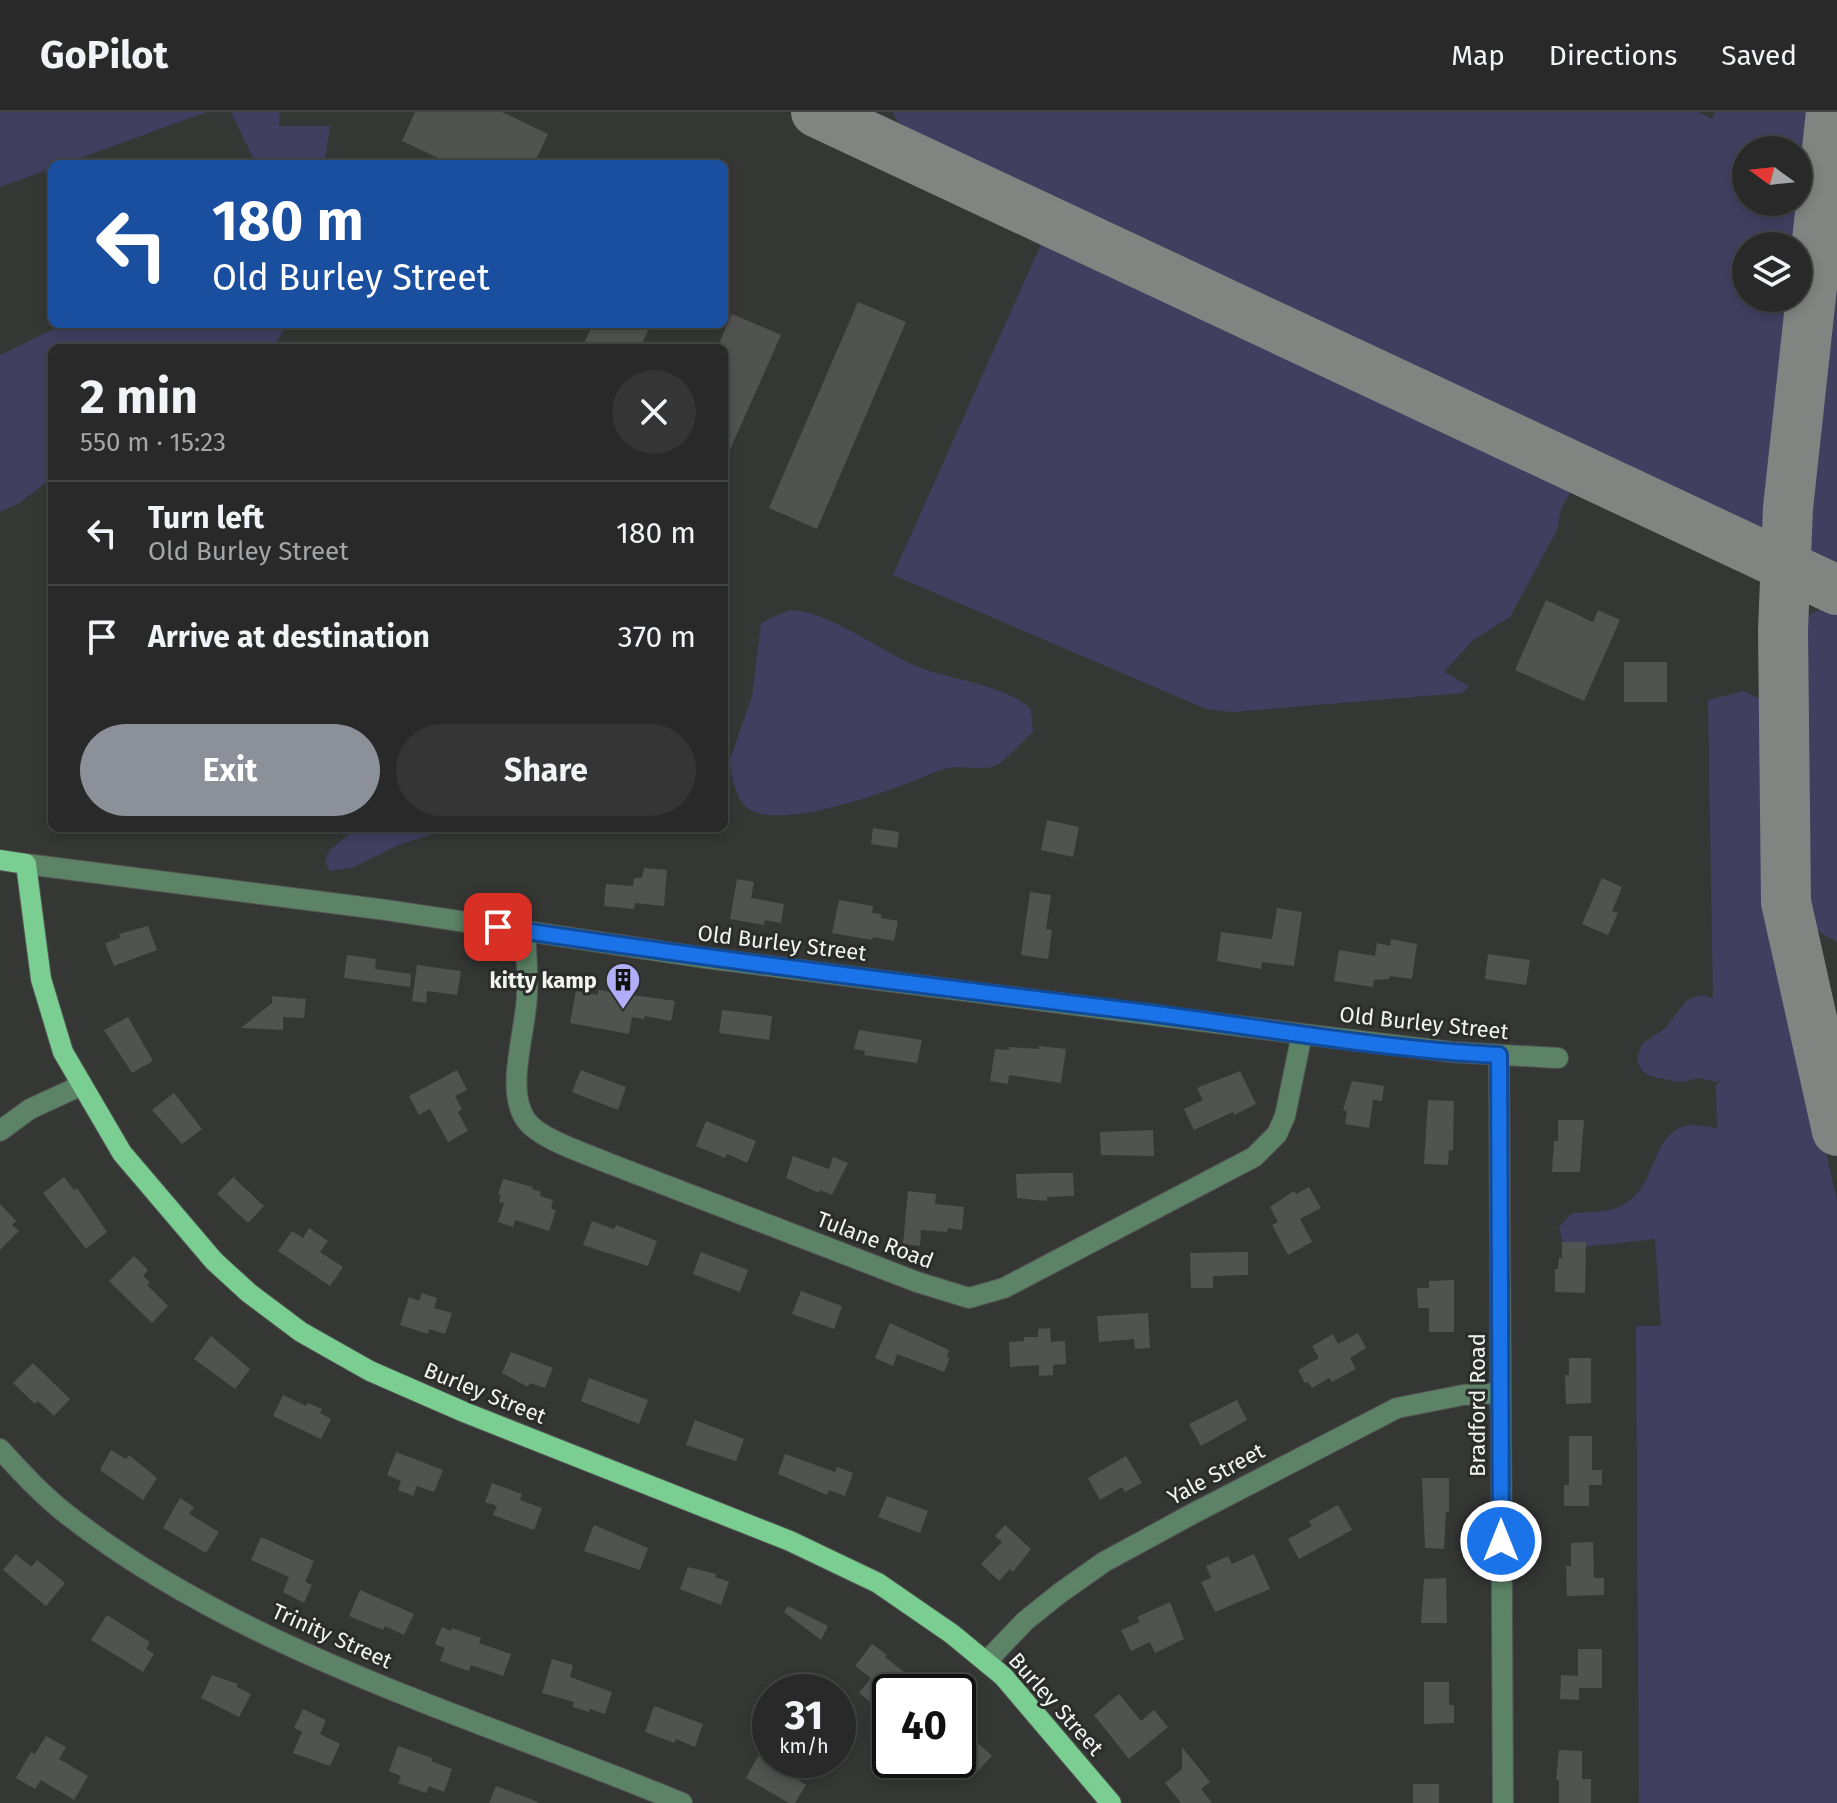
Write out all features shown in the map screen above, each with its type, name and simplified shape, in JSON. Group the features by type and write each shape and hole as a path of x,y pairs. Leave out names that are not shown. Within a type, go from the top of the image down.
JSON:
{"main road":[{"name":"Old Burley Street","path":"0,860 26,864"},
{"name":"Burley Street","path":"26,864 41,979 63,1052 122,1153 214,1261 249,1293 301,1332 370,1371 451,1407 790,1541 878,1583 952,1634 1013,1687 1111,1803"}],"street":[{"name":"Old Burley Street","path":"26,864 371,908 706,958 1302,1034 1452,1052 1558,1058"},
{"name":"Tulane Road","path":"525,931 527,995 516,1083 519,1106 527,1123 566,1145 608,1163 950,1294 969,1298 1004,1288 1254,1157 1277,1134 1285,1116 1302,1034"},
{"name":"Bradford Road","path":"1499,1055 1503,1803"},
{"path":"0,1131 30,1109 82,1085"},
{"name":"Yale Street","path":"986,1662 1025,1621 1060,1593 1104,1562 1194,1513 1397,1408 1463,1395 1500,1393"},
{"name":"Trinity Street","path":"0,1449 68,1516 157,1576 227,1615 347,1670 682,1803"}],"shaded area":[{"path":"0,112 207,112 74,160 48,160 48,169 0,187"},
{"path":"231,112 280,112 279,126 330,126 325,160 254,160"},
{"path":"893,112 1698,112 1712,119 1715,112 1817,112 1812,159 1812,136 1732,136 1732,216 1806,216 1804,232 1732,232 1732,312 1795,312 1772,517 1761,528 1739,527 902,133"},
{"path":"1837,218 1837,575 1814,557 1803,531"},
{"path":"1042,242 1573,487 1561,509 1557,530 1510,617 1473,640 1444,672 1469,686 1462,693 1232,712 1206,709 893,575"},
{"path":"56,328 285,328 275,344 48,344 48,481 18,504 0,512 0,355"},
{"path":"1824,609 1837,611 1837,942 1806,920 1800,882 1795,651 1805,619"},
{"path":"791,610 822,617 921,668 1007,694 1031,709 1033,732 992,767 943,769 869,797 803,813 763,814 749,809 737,793 730,759 752,697 761,624"},
{"path":"1743,691 1763,700 1770,905 1837,1201 1837,1803 1639,1803 1636,1326 1661,1326 1655,1239 1574,1248 1562,1240 1559,1227 1572,1213 1611,1210 1630,1201 1647,1178 1665,1140 1674,1131 1690,1125 1717,1128 1716,1085 1721,1080 1716,1082 1700,1078 1679,1082 1649,1076 1640,1068 1637,1058 1642,1044 1665,1028 1687,1000 1701,995 1713,998 1708,700"},
{"path":"351,832 440,832 401,844 352,868 330,871 325,862 329,851"}],"building":[{"path":"415,112 502,112 548,134 536,160 442,160 402,141"},
{"path":"858,302 906,322 817,529 769,508"},
{"path":"732,314 781,335 728,454 728,344 719,344"},
{"path":"591,328 649,328 642,344 584,344"},
{"path":"1546,600 1593,622 1598,610 1620,620 1584,701 1515,670"},
{"path":"1624,662 1667,662 1667,702 1624,702"},
{"path":"1047,820 1079,827 1073,857 1041,850"},
{"path":"873,828 899,832 897,848 871,844"},
{"path":"644,868 667,870 664,906 635,903 634,909 604,906 606,884 633,886 634,878 642,878"},
{"path":"1602,878 1622,887 1612,911 1618,913 1608,935 1582,924"},
{"path":"737,879 754,882 751,898 784,904 781,923 765,920 764,925 730,919"},
{"path":"1030,892 1051,895 1046,929 1052,930 1048,959 1021,955"},
{"path":"839,900 873,906 872,913 898,921 894,941 832,933"},
{"path":"1277,908 1302,912 1294,966 1262,962 1261,969 1217,961 1221,932 1272,939"},
{"path":"148,926 157,950 114,966 105,943 120,938 119,934"},
{"path":"1391,939 1417,944 1412,979 1390,976 1389,979 1374,980 1373,987 1334,981 1339,950 1375,956 1377,943 1390,946"},
{"path":"1488,954 1530,960 1526,985 1485,979"},
{"path":"347,955 376,959 375,969 411,974 410,987 344,978"},
{"path":"417,965 461,971 457,995 427,991 426,1003 412,1001"},
{"name":"kitty kamp","path":"598,990 675,1001 671,1021 632,1017 629,1034 570,1023 576,991 598,995"},
{"path":"272,996 306,999 304,1018 283,1017 283,1030 241,1028 272,1003"},
{"path":"722,1010 772,1016 769,1040 719,1033"},
{"path":"128,1017 153,1061 132,1073 104,1030"},
{"path":"859,1030 922,1040 917,1063 864,1055 865,1051 854,1049"},
{"path":"1039,1046 1066,1049 1061,1083 1009,1075 1008,1084 990,1081 995,1049 1039,1049"},
{"path":"457,1070 467,1090 455,1096 462,1109 458,1112 468,1131 448,1142 430,1109 419,1115 409,1096"},
{"path":"581,1070 626,1087 618,1110 572,1092"},
{"path":"1240,1071 1256,1104 1194,1130 1184,1109 1203,1100 1197,1088"},
{"path":"1352,1081 1384,1086 1382,1101 1373,1100 1369,1128 1345,1124 1347,1111 1343,1110"},
{"path":"174,1093 202,1129 182,1144 152,1110"},
{"path":"1428,1100 1454,1101 1453,1151 1449,1150 1448,1165 1424,1164"},
{"path":"1558,1120 1584,1120 1580,1172 1552,1172 1554,1141 1558,1141"},
{"path":"706,1121 756,1141 747,1163 696,1146"},
{"path":"1153,1130 1154,1156 1101,1155 1100,1132"},
{"path":"793,1156 829,1169 833,1157 848,1163 832,1195 820,1190 819,1193 786,1178"},
{"path":"1073,1173 1074,1196 1047,1197 1047,1201 1017,1198 1016,1174"},
{"path":"64,1177 74,1190 77,1188 107,1232 86,1249 43,1193"},
{"path":"233,1177 264,1206 248,1223 217,1194"},
{"path":"503,1179 533,1187 541,1192 540,1196 553,1200 551,1209 556,1210 549,1231 515,1220 513,1227 498,1222 504,1203 499,1202 501,1195 498,1195"},
{"path":"1309,1187 1321,1208 1300,1219 1312,1242 1288,1255 1272,1225 1278,1222 1270,1207 1294,1191 1296,1194"},
{"path":"908,1191 936,1194 935,1204 964,1207 962,1230 921,1230 920,1246 903,1244"},
{"path":"0,1204 16,1221 12,1225 19,1231 0,1250"},
{"path":"592,1221 614,1229 616,1225 657,1241 648,1266 583,1245"},
{"path":"309,1228 328,1241 320,1252 343,1267 330,1286 278,1251 292,1231 303,1238"},
{"path":"1562,1242 1586,1242 1585,1293 1555,1292 1555,1269 1558,1269 1559,1258 1562,1258"},
{"path":"701,1252 748,1270 740,1292 693,1274"},
{"path":"1248,1252 1248,1275 1213,1276 1213,1288 1191,1288 1190,1253"},
{"path":"134,1256 148,1270 143,1276 150,1282 147,1285 168,1306 152,1323 109,1281"},
{"path":"1454,1280 1454,1332 1429,1332 1429,1308 1418,1308 1417,1288 1429,1288 1429,1281"},
{"path":"801,1291 842,1306 834,1329 792,1314"},
{"path":"422,1293 437,1298 434,1308 452,1313 445,1334 429,1329 428,1334 400,1325 409,1297 419,1301"},
{"path":"1148,1313 1150,1348 1135,1349 1134,1339 1099,1342 1097,1316"},
{"path":"890,1323 949,1350 947,1357 950,1358 944,1372 897,1354 893,1366 875,1358"},
{"path":"1050,1328 1051,1342 1065,1341 1066,1364 1053,1365 1053,1375 1039,1376 1039,1365 1010,1367 1009,1342 1038,1337 1038,1329"},
{"path":"1358,1333 1366,1348 1350,1358 1356,1369 1332,1382 1329,1378 1312,1388 1308,1382 1305,1383 1298,1370 1319,1358 1312,1346 1333,1334 1338,1344"},
{"path":"211,1336 250,1369 235,1389 194,1359"},
{"path":"511,1352 553,1368 545,1388 530,1383 528,1387 502,1373"},
{"path":"1569,1358 1591,1358 1591,1403 1566,1404 1565,1375 1569,1375"},
{"path":"33,1363 70,1399 54,1416 38,1401 35,1404 13,1383"},
{"path":"589,1378 648,1400 639,1424 581,1401"},
{"path":"283,1395 306,1406 308,1403 322,1409 320,1413 331,1419 321,1439 273,1416"},
{"path":"1237,1400 1247,1420 1201,1446 1189,1424"},
{"path":"695,1420 744,1439 736,1461 686,1445"},
{"path":"1569,1436 1592,1436 1592,1470 1602,1470 1602,1485 1589,1485 1589,1506 1564,1506 1564,1485 1569,1485"},
{"path":"111,1450 126,1459 129,1455 157,1478 143,1500 100,1470"},
{"path":"396,1452 443,1470 434,1492 417,1486 413,1496 398,1490 401,1481 387,1475"},
{"path":"785,1454 835,1472 837,1467 853,1473 845,1496 829,1490 827,1495 778,1474"},
{"path":"1126,1456 1142,1483 1125,1492 1122,1487 1100,1500 1088,1478"},
{"path":"1422,1478 1449,1478 1444,1549 1425,1548"},
{"path":"492,1483 522,1494 520,1500 542,1508 534,1530 493,1515 497,1506 485,1502"},
{"path":"887,1496 928,1511 920,1533 878,1517"},
{"path":"180,1498 194,1507 189,1514 219,1532 206,1553 163,1528"},
{"path":"1338,1505 1352,1530 1299,1559 1288,1539 1312,1526 1309,1521"},
{"path":"594,1525 648,1548 640,1570 584,1551"},
{"path":"1005,1525 1031,1549 1013,1572 1010,1569 999,1581 981,1564 1002,1542 995,1536"},
{"path":"261,1537 314,1561 305,1582 312,1585 304,1603 283,1592 289,1577 251,1560"},
{"path":"1593,1542 1594,1578 1604,1578 1604,1595 1567,1596 1566,1566 1571,1566 1571,1543"},
{"path":"16,1554 31,1567 37,1560 65,1583 46,1606 3,1570"},
{"path":"1254,1554 1270,1589 1215,1612 1201,1582 1211,1578 1206,1566 1228,1556 1232,1564"},
{"path":"688,1567 716,1574 715,1577 729,1582 721,1605 680,1589"},
{"path":"1446,1578 1447,1623 1421,1623 1424,1579"},
{"path":"360,1590 414,1614 404,1635 349,1616"},
{"path":"1170,1602 1184,1639 1155,1653 1150,1642 1131,1651 1121,1630 1140,1622 1137,1617"},
{"path":"788,1606 828,1626 821,1640 784,1612"},
{"path":"107,1615 150,1642 146,1649 154,1654 143,1672 91,1640"},
{"path":"442,1627 481,1638 479,1643 511,1654 503,1676 471,1665 469,1671 440,1661 445,1648 435,1644"},
{"path":"872,1644 905,1673 872,1674 872,1703 859,1693 871,1678 855,1666"},
{"path":"1578,1649 1602,1649 1602,1688 1579,1688 1579,1700 1560,1699 1561,1675 1578,1676"},
{"path":"552,1659 573,1665 570,1677 612,1692 605,1714 573,1707 574,1702 542,1693"},
{"path":"212,1675 238,1684 237,1687 251,1694 239,1717 201,1698"},
{"path":"1424,1682 1449,1682 1449,1705 1454,1705 1454,1723 1424,1724"},
{"path":"1119,1694 1141,1721 1154,1710 1168,1727 1129,1759 1094,1715"},
{"path":"654,1706 703,1724 695,1747 645,1732"},
{"path":"303,1709 326,1720 320,1734 340,1744 330,1766 293,1753 302,1732 294,1728"},
{"path":"46,1736 66,1747 59,1759 88,1776 74,1800 41,1780 35,1789 16,1778 31,1752 35,1754"},
{"path":"976,1741 992,1756 976,1773"},
{"path":"398,1746 452,1769 444,1792 429,1786 426,1793 398,1783 401,1776 389,1771"},
{"path":"1182,1747 1210,1782 1201,1789 1212,1803 1181,1803 1165,1783 1182,1769"},
{"path":"1559,1750 1582,1751 1582,1779 1591,1779 1591,1803 1559,1803 1559,1780 1556,1780"},
{"path":"752,1767 752,1778 794,1778 806,1785 795,1803 789,1803 746,1778"},
{"path":"1413,1784 1439,1784 1439,1803 1413,1803"},
{"path":"496,1786 538,1802 538,1803 489,1803"}],"taxiway":[{"path":"816,112 1837,590"},
{"path":"1831,112 1788,508 1783,630 1786,902 1837,1131"}],"place":[{"name":"kitty kamp","path":"623,1011"}],"route":[{"path":"498,927 706,958 1302,1034 1499,1055 1501,1541"}]}
